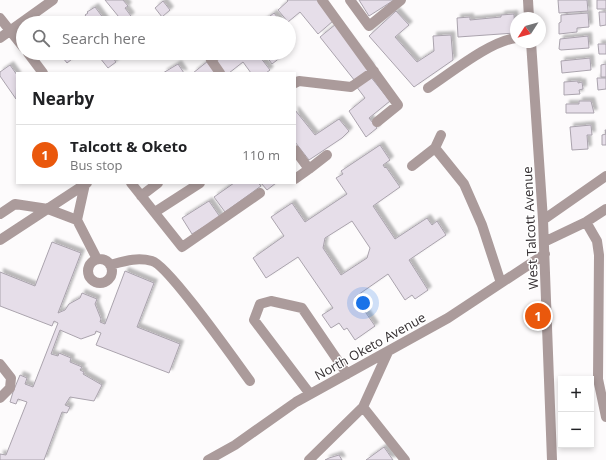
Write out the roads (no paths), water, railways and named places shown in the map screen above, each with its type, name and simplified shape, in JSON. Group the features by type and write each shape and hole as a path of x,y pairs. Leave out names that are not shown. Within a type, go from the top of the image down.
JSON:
{"street":[{"path":"31,16 53,0"},
{"path":"322,0 398,105 377,122"},
{"path":"350,0 369,26 401,0"},
{"path":"528,0 529,12"},
{"path":"0,18 16,38"},
{"path":"0,38 16,27"},
{"path":"428,88 490,47 510,39"},
{"name":"West Talcott Avenue","path":"531,48 545,254 552,460"},
{"path":"33,60 42,72"},
{"path":"211,60 219,72"},
{"path":"297,82 351,87 374,71"},
{"path":"412,166 435,148 441,135"},
{"path":"435,148 464,184 482,225 501,283"},
{"path":"296,151 309,169"},
{"path":"296,178 328,156"},
{"path":"543,220 606,176"},
{"path":"0,240 86,184"},
{"path":"77,220 86,184"},
{"path":"132,184 182,247 260,193"},
{"path":"141,196 157,184"},
{"path":"155,212 198,184"},
{"path":"0,214 16,204 48,208 77,220 97,259"},
{"path":"544,242 586,222 606,209"},
{"path":"586,222 597,241 599,255 602,290 598,379 604,399 606,417"},
{"name":"North Oketo Avenue","path":"208,460 235,445 296,402 448,318 545,254"},
{"path":"97,259 105,260 110,266 111,274 107,280 99,282 95,281 88,272 90,264 97,259"},
{"path":"110,266 132,259 154,261 177,283 250,381"},
{"path":"310,394 254,320 260,304 270,301 302,308 347,374"},
{"path":"308,460 363,407 388,352"},
{"path":"0,364 11,378 10,388 0,398"},
{"path":"363,407 405,460"}],"place":[{"name":"Talcott & Oketo","path":"538,316"}]}
